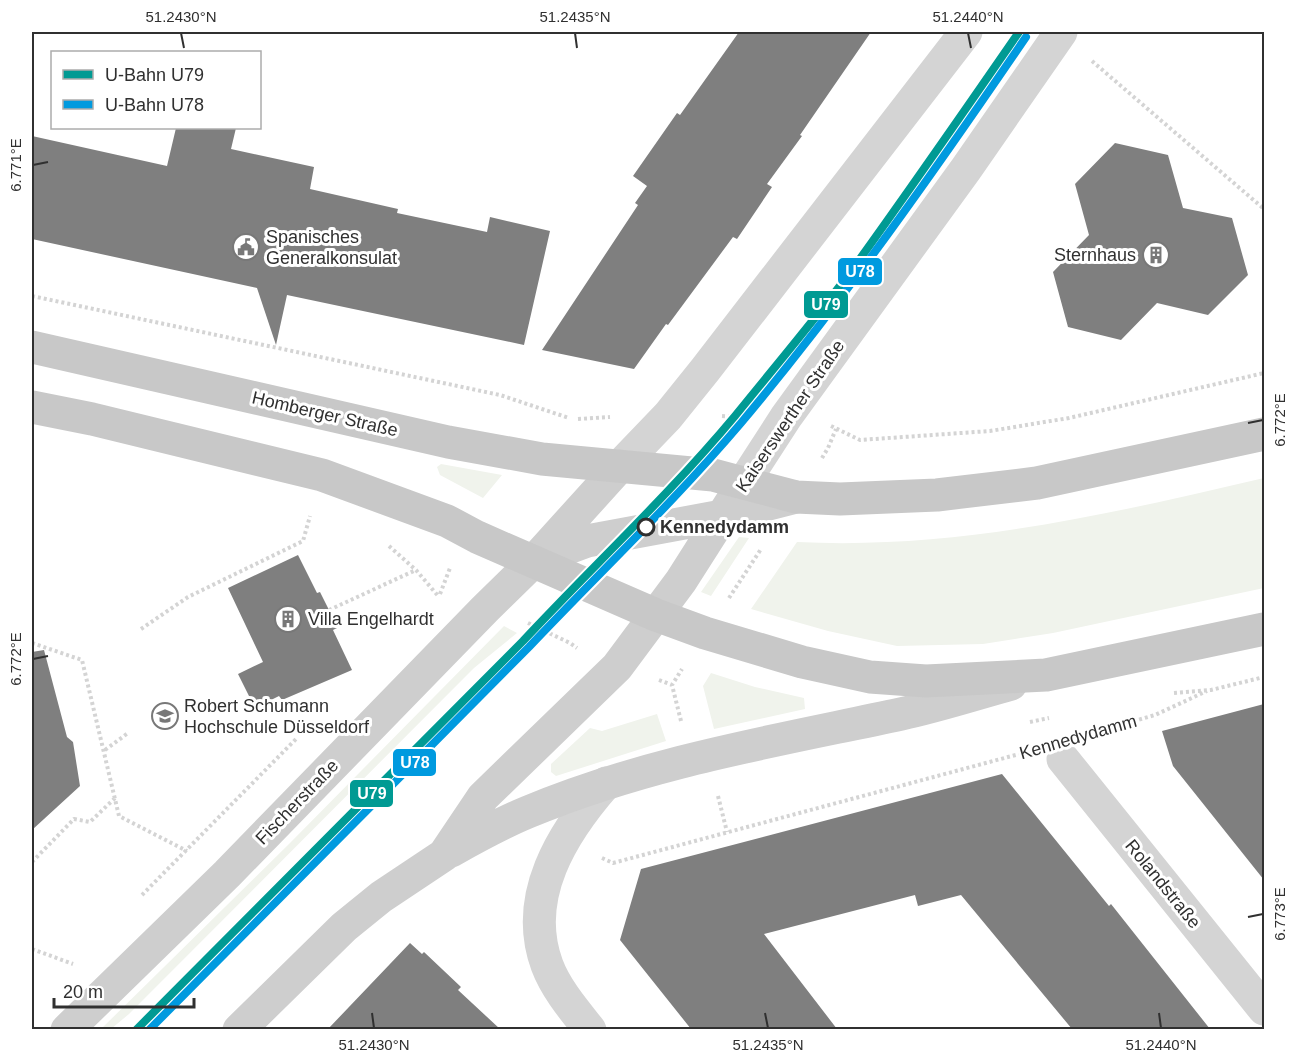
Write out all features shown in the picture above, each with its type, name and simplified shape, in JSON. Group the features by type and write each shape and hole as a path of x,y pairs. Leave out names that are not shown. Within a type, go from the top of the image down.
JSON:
{"main road":[{"name":"Homberger Straße","path":"32,347 448,442 542,459 713,475 744,482"},
{"path":"32,407 92,419 322,476 447,521 477,537 656,615 750,648 802,662 870,677 926,681 1046,675"},
{"path":"744,482 796,497 840,499 937,495 1037,483 1264,434"},
{"name":"Fischerstraße","path":"67,1029 226,874 534,561 620,466"},
{"name":"Kaiserswerther Straße","path":"239,1029 344,927 381,897 444,855 483,797 617,667 656,615 744,482"},
{"path":"534,561 587,541 722,516 796,497"},
{"path":"444,855 528,812 606,783 690,759 904,713 1046,675 1264,628"}],"street":[{"path":"620,466 668,416 705,370 966,32"},
{"name":"Kaiserswerther Straße","path":"744,482 786,417 960,178 1061,32"},
{"name":"Rolandstraße","path":"1064,759 1264,1009"},
{"path":"590,1029 559,988 547,965 538,912 544,884 565,840 586,807 606,783"}],"path":[{"path":"1088,52 1093,63 1264,209"},
{"path":"32,296 500,395 572,419 616,417"},
{"path":"828,448 836,429 860,440 990,430 1069,418 1264,373"},
{"path":"302,514 321,519"},
{"path":"141,629 188,597 303,541 310,516"},
{"path":"382,539 416,570 439,597"},
{"path":"727,601 762,548"},
{"path":"430,605 439,597 450,568"},
{"path":"328,610 416,570"},
{"path":"528,623 570,643"},
{"path":"32,643 82,660 119,816 186,850"},
{"path":"682,725 672,685 685,664"},
{"name":"Kennedydamm","path":"1092,733 1155,715 1211,690 1264,676"},
{"path":"138,899 306,730"},
{"path":"105,750 128,734"},
{"name":"Kennedydamm","path":"595,855 613,863 1026,752"},
{"path":"717,792 727,832"},
{"path":"32,862 74,819 90,822 116,798"},
{"path":"32,949 73,964"},
{"path":"65,972 81,956"}],"shaded area":[{"path":"441,464 502,475 483,498 440,475 437,467"},
{"path":"1264,478 1264,588 1053,633 983,644 897,646 828,631 751,609 797,542 856,543 974,535 1090,516"},
{"path":"739,537 749,538 711,596 701,592"},
{"path":"504,626 517,633 474,668 129,1014 111,1029 101,1029 290,843"},
{"path":"711,673 755,687 804,698 805,709 714,729 703,686"},
{"path":"657,714 666,741 556,776 551,772 551,764 590,728 602,731"}],"building":[{"path":"739,32 871,32 767,184 772,187 737,239 733,237 634,369 542,350 638,205 635,203 647,186 633,176 677,113 680,115"},
{"path":"176,129 236,129 231,149 314,167 310,189 398,209 397,213 487,232 490,217 550,231 524,345 287,295 276,345 257,288 32,239 32,136 167,166"},
{"name":"Sternhaus","path":"1115,143 1168,155 1183,208 1232,218 1248,275 1208,315 1157,303 1121,340 1068,327 1053,272 1089,235 1075,184"},
{"name":"Villa Engelhardt","path":"298,555 317,593 320,592 329,610 337,628 333,630 352,670 282,700 279,696 255,708 238,674 263,662 228,588"},
{"path":"44,650 67,737 73,742 80,786 32,830 32,652"},
{"path":"1264,704 1264,880 1173,766 1162,731"},
{"path":"1002,774 1109,906 1111,904 1210,1029 1072,1029 961,895 918,906 915,895 764,934 837,1029 691,1029 620,940 641,869"},
{"path":"410,943 422,954 424,952 461,987 458,990 500,1029 328,1029"}],"metro line":[{"name":"U79","path":"136,1030 523,641 710,445 849,274 1019,32"},
{"name":"U78","path":"149,1030 529,647 716,452 779,377 853,282 1026,37"}],"place":[{"name":"Spanisches Generalkonsulat","path":"246,247"},
{"name":"Sternhaus","path":"1156,255"},
{"name":"Kennedydamm","path":"646,527"},
{"name":"Villa Engelhardt","path":"288,619"},
{"name":"Robert Schumann Hochschule Düsseldorf","path":"165,716"}]}
